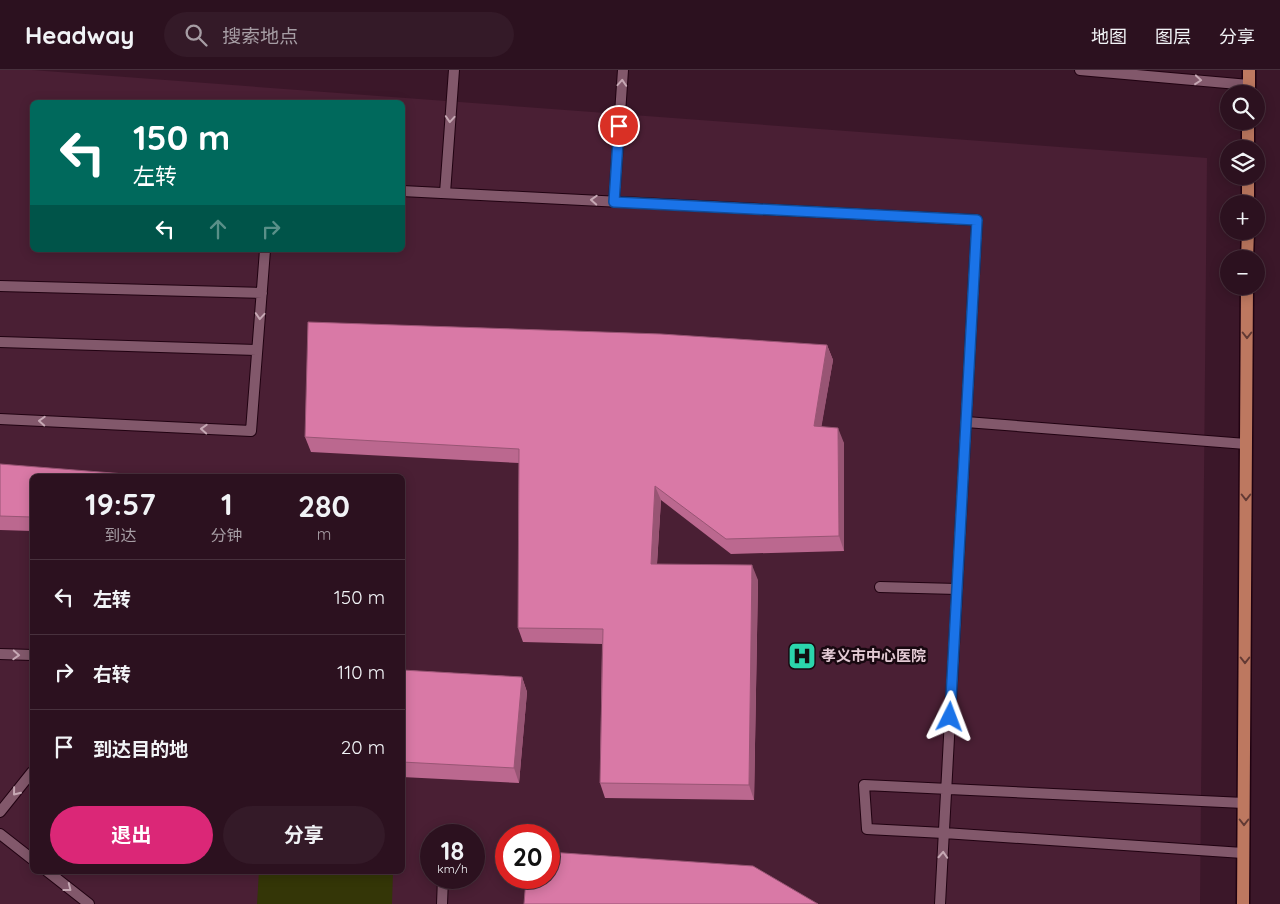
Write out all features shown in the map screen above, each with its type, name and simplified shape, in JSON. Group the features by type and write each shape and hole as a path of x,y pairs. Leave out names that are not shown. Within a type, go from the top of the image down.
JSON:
{"main road":[{"path":"1249,70 1249,85"},
{"path":"1243,904 1247,295"}],"lane":[{"path":"445,193 454,70"},
{"path":"614,202 623,70"},
{"path":"1080,70 1220,86"},
{"path":"405,191 977,220 940,904"},
{"path":"0,419 251,431 265,252"},
{"path":"0,286 262,293"},
{"path":"0,342 257,350"},
{"path":"966,422 1246,444"},
{"path":"880,588 957,589"},
{"path":"0,654 30,656"},
{"path":"0,812 30,774"},
{"path":"1244,804 864,785 866,829 1244,854"},
{"path":"0,834 30,857"},
{"path":"52,874 89,904"},
{"path":"442,904 443,889"}],"shaded area":[{"name":"孝义市中心医院","path":"0,70 32,70 1207,158 1200,904 0,904"},
{"path":"259,874 393,874 392,904 257,904"}],"building":[{"path":"308,322 661,334 827,345 814,426 838,428 839,536 726,539 655,486 651,564 752,565 749,785 600,783 603,629 518,628 519,449 305,437"},
{"path":"0,464 125,474 30,474 30,517 0,516"},
{"path":"405,670 522,677 514,768 405,762"},
{"path":"560,853 753,866 818,904 524,904 525,889 560,889"}],"place":[{"name":"孝义市中心医院","path":"802,656"}],"route":[{"path":"619,126 614,202 977,220 950,717"}]}
